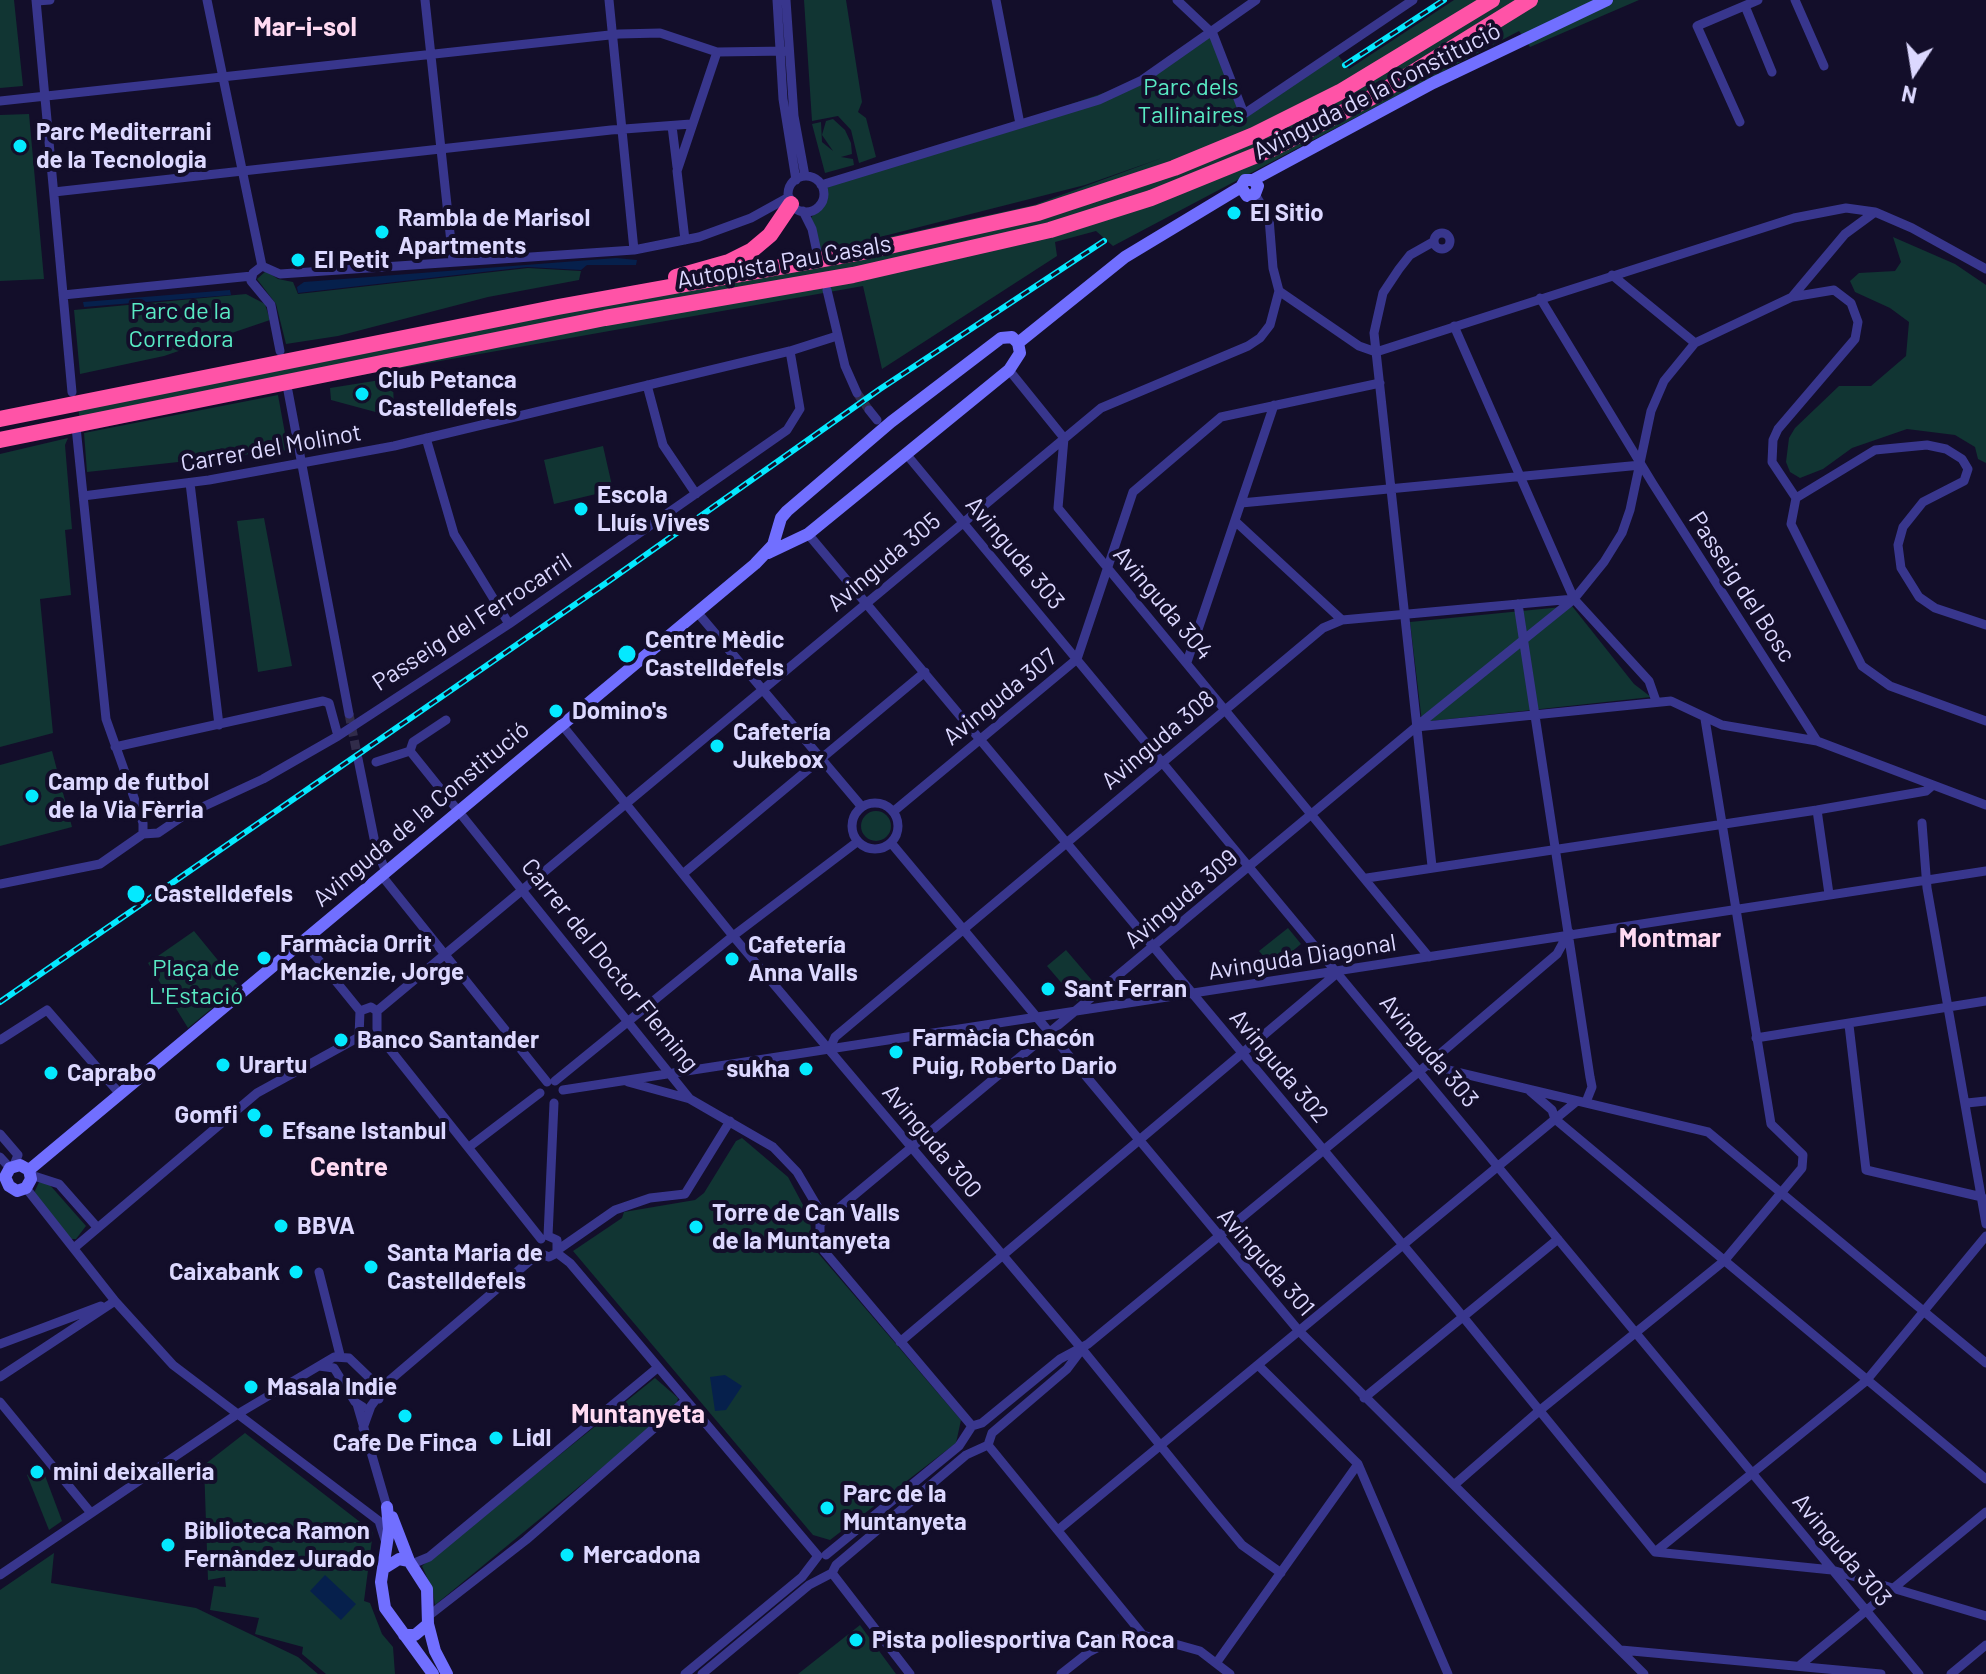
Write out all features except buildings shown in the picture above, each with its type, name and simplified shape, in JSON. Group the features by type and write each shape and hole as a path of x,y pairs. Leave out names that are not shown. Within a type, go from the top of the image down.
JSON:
{"highway":[{"name":"Autopista Pau Casals","path":"0,419 503,317 858,253 984,226 1096,196 1174,168 1294,115 1396,60 1492,0"},
{"name":"Autopista Pau Casals","path":"0,440 590,321 853,275 1050,230 1171,191 1274,148 1378,94 1530,0"},
{"path":"503,317 659,281 739,258 770,235 794,204"}],"street":[{"path":"50,0 36,1 72,392"},
{"path":"207,0 262,266"},
{"path":"425,0 453,261"},
{"path":"609,0 634,250"},
{"path":"777,0 801,178 794,204"},
{"path":"784,51 786,0"},
{"path":"996,0 1020,124"},
{"path":"1177,0 1211,32 1244,114 1413,0"},
{"path":"801,178 821,185 1099,100 1142,80 1256,0"},
{"name":"Avinguda de la Constitució","path":"768,553 787,511 891,422 1001,338 1012,337 1018,343 1125,257 1241,187 1245,180 1253,180 1433,83 1607,0"},
{"path":"1740,122 1697,26 1758,0"},
{"path":"1795,0 1824,66"},
{"path":"1745,6 1772,72"},
{"path":"0,101 613,34 660,33 717,52 784,51"},
{"path":"677,171 717,52"},
{"path":"54,192 242,169 691,124"},
{"path":"672,126 685,240"},
{"name":"Avinguda de la Constitució","path":"1241,187 1247,196 1255,194 1258,186 1253,180"},
{"path":"817,252 812,229 815,210 823,199 821,185"},
{"name":"Avinguda 305","path":"377,1011 1101,408 1248,346 1270,325 1279,291 1273,268 1269,218 1255,194"},
{"path":"794,204 812,229"},
{"path":"262,266 280,274 634,250 685,240 794,204 815,210"},
{"path":"1279,291 1359,346 1376,352 1794,218 1846,208 1875,212 1912,228 1986,269"},
{"path":"1792,297 1845,234 1875,212"},
{"path":"1432,866 1376,352 1376,312 1383,293 1410,255 1433,242"},
{"path":"63,295 252,276 262,266"},
{"path":"1612,275 1695,343 1792,297 1834,290 1851,303 1858,322 1855,339 1778,429 1773,440 1771,453 1777,474 1796,498"},
{"path":"252,276 254,287 271,305 280,351"},
{"path":"827,290 845,366 857,393"},
{"name":"Passeig del Bosc","path":"1540,298 1641,465 1817,741"},
{"path":"1454,326 1574,599 1649,681 1656,701"},
{"name":"Carrer del Molinot","path":"83,496 300,465 790,351 837,336"},
{"path":"1018,343 1020,353 1009,370 1064,438"},
{"name":"Avinguda 309","path":"822,1222 1574,599 1604,562 1622,533 1641,465 1643,438 1660,391 1695,343"},
{"name":"Passeig del Ferrocarril","path":"0,884 100,864 139,837 158,833 183,816 263,779 338,736 509,624 787,430 797,419 800,399 790,351"},
{"name":"Avinguda de la Constitució","path":"30,1172 768,553 808,534 1009,370"},
{"name":"Avinguda 307","path":"894,811 1077,659 1133,492 1221,417 1380,383"},
{"path":"647,385 663,445 696,494"},
{"path":"288,391 349,714"},
{"path":"1187,662 1274,405"},
{"path":"874,436 873,415 891,422"},
{"path":"76,427 106,719 143,823 139,837"},
{"path":"426,438 454,534 509,624"},
{"name":"Avinguda 304","path":"1064,438 1058,508 1367,878 1429,957"},
{"path":"1986,625 1935,608 1919,597 1901,568 1898,545 1911,514 1923,502 1967,477 1968,469 1954,454 1927,445 1875,450 1796,498 1789,517 1791,524 1862,666 1878,681 1986,721"},
{"name":"Avinguda 303","path":"907,455 1336,974 1423,1068 1634,1334 1919,1674"},
{"path":"1241,503 1391,492 1641,465"},
{"path":"190,483 219,725"},
{"path":"1235,521 1342,620"},
{"path":"777,531 782,537 793,540"},
{"name":"Avinguda 302","path":"808,534 1463,1317 1655,1552"},
{"name":"Avinguda 308","path":"830,1048 835,1037 1323,628 1342,620 1574,599"},
{"path":"1058,1530 1401,1244 1555,1119 1582,1102 1592,1087 1518,604"},
{"path":"697,612 862,807"},
{"path":"684,873 925,672"},
{"path":"115,747 323,701 329,703 338,736"},
{"path":"1416,727 1656,701 1685,705 1705,719 1817,741 1983,801"},
{"path":"1454,1485 1539,1411 1724,1261 1802,1168 1803,1155 1771,1124 1705,719"},
{"path":"376,762 410,751 413,742 446,720"},
{"name":"Avinguda 300","path":"562,725 733,936 1082,1349 1242,1545 1281,1573"},
{"name":"Carrer del Doctor Fleming","path":"410,751 672,1072 690,1099 773,1147 797,1172 820,1211 822,1222 819,1235 824,1251 973,1428"},
{"path":"358,759 384,874 445,955 551,1081 563,1090 562,1098 554,1103"},
{"path":"1367,878 1553,847 1817,810 1926,791 1933,785"},
{"path":"878,803 894,811 899,824 892,844 867,848 857,842 852,831 854,819 862,807 878,803"},
{"path":"1817,810 1829,894"},
{"path":"1922,823 1939,960 1967,1103 1986,1224"},
{"path":"469,1147 733,936 857,842"},
{"name":"Avinguda 301","path":"892,844 1299,1331 1644,1674"},
{"name":"Avinguda Diagonal","path":"563,1090 1033,1016 1336,974 1569,932 1986,871"},
{"path":"702,1674 831,1572 966,1455 984,1447 992,1433 1067,1369 1082,1349 1557,954 1569,932"},
{"path":"304,942 360,1011 359,1037"},
{"path":"900,1342 1137,1140 1243,1056 1336,974"},
{"path":"1756,1038 1986,1001"},
{"path":"359,1037 367,1042 373,1040 377,1033 377,1011 371,1007 360,1011"},
{"path":"0,1040 47,1010 120,1094"},
{"path":"1849,1025 1866,1170 1982,1197"},
{"path":"377,1033 544,1237 557,1240 558,1251 831,1572 910,1674"},
{"path":"74,1248 96,1226 257,1093 359,1037"},
{"path":"1423,1068 1708,1132 1986,1363"},
{"name":"Avinguda Diagonal","path":"624,1080 690,1099"},
{"path":"1529,1090 1552,1110 1555,1119 1986,1479"},
{"path":"540,1093 554,1103"},
{"path":"1967,1103 1986,1101"},
{"path":"554,1103 544,1237 537,1247 539,1253 549,1257 615,1210 650,1198 685,1194 730,1121"},
{"path":"0,1134 18,1155 6,1177"},
{"path":"0,1157 6,1177 17,1191 26,1188"},
{"path":"6,1177 30,1172 59,1184 96,1226"},
{"path":"26,1188 30,1172"},
{"path":"26,1188 115,1301 173,1365 379,1521 386,1549"},
{"path":"1364,1398 1558,1239"},
{"path":"1655,1552 1866,1381 1985,1239"},
{"path":"363,1428 390,1380 539,1253"},
{"path":"319,1272 340,1355"},
{"path":"0,1344 115,1301"},
{"path":"0,1377 115,1301"},
{"path":"685,1674 819,1559 959,1446 973,1428 1060,1359 1082,1349"},
{"path":"0,1575 236,1415 316,1366 340,1355 349,1358 373,1382 375,1402"},
{"path":"1258,1365 1358,1464 1448,1674"},
{"path":"316,1366 334,1368 355,1401"},
{"path":"383,1569 399,1559 410,1562 429,1557 656,1369"},
{"path":"390,1380 354,1386 355,1401 387,1507 410,1562 427,1589 435,1651 447,1674"},
{"path":"355,1401 375,1402"},
{"path":"0,1402 91,1513"},
{"path":"404,1635 415,1635 684,1402"},
{"path":"973,1428 992,1433"},
{"path":"973,1428 970,1444 984,1447 1058,1530 1143,1635"},
{"path":"1217,1662 1358,1464"},
{"path":"387,1507 381,1593 385,1608 433,1674"},
{"path":"1799,1666 1986,1512"},
{"path":"1655,1552 1832,1570 1986,1616"},
{"path":"819,1559 817,1573 831,1572"},
{"path":"1061,1674 1089,1652 1113,1640 1143,1635 1200,1651 1230,1674"},
{"path":"1951,1674 1986,1645"},
{"path":"1621,1650 1881,1674"}],"green space":[{"path":"0,0 14,0 23,86 0,88"},
{"path":"804,0 846,0 862,102 858,112 866,118 876,157 859,163 851,130 838,116 812,121"},
{"name":"Parc dels Tallinaires","path":"1454,0 1639,0 1530,47 1519,31 1113,246 1096,231 1055,242 1057,256 882,369 863,286 288,388 81,432 77,396 817,253 811,218 823,199 823,188 1142,80 1211,32 1244,114 1337,54 1349,69","holes":["1162,158 1034,205 821,252 1085,185"]},
{"path":"29,114 44,279 0,281 0,115"},
{"path":"833,119 845,130 851,143 852,154 841,157 853,159 854,165 825,173 812,124 821,122 822,142 833,151 822,135 826,121"},
{"path":"1893,237 1955,264 1986,285 1986,463 1978,459 1975,447 1955,435 1907,429 1852,448 1823,469 1800,478 1790,472 1786,462 1789,438 1795,428 1839,386 1871,386 1906,356 1909,322 1890,308 1855,292 1850,281 1859,273 1895,271 1901,262"},
{"name":"Parc de la Corredora","path":"528,268 581,271 579,280 488,297 338,336 286,344 276,304 257,279 266,271 278,279 293,282 298,294"},
{"name":"Parc de la Corredora","path":"246,294 265,304 270,320 164,356 80,374 74,310"},
{"name":"Club Petanca Castelldefels","path":"393,378 394,417 331,400 330,388"},
{"path":"278,395 288,450 87,472 84,433"},
{"path":"68,438 65,445 72,529 65,530 71,595 40,599 53,733 0,747 0,454"},
{"path":"603,446 613,490 554,504 544,460"},
{"path":"264,518 292,666 258,672 237,521"},
{"path":"1572,606 1634,684 1651,697 1422,722 1410,622"},
{"name":"Camp de futbol de la Via Fèrria","path":"52,751 72,827 0,846 0,765"},
{"path":"876,811 887,815 891,826 887,837 876,841 865,837 861,826 865,815"},
{"path":"1288,928 1301,944 1273,967 1259,951"},
{"name":"Plaça de L'Estació","path":"194,931 239,986 188,1028 148,963"},
{"path":"1066,950 1096,985 1077,1001 1047,966"},
{"name":"Parc de la Muntanyeta","path":"742,1138 788,1177 810,1218 812,1246 961,1420 956,1443 830,1540 813,1535 573,1251 622,1218 624,1212 695,1200 704,1193 736,1141"},
{"path":"39,1182 49,1184 86,1226 76,1239 71,1239 34,1193"},
{"path":"655,1378 678,1398 676,1407 435,1605 433,1591 422,1566"},
{"path":"245,1433 373,1532 364,1601 370,1603 382,1634 393,1647 395,1674 326,1674 302,1654 303,1647 255,1634 259,1618 210,1610 214,1586 226,1587 225,1577 208,1580 204,1465"},
{"path":"41,1465 62,1521 49,1530 27,1475"},
{"path":"54,1553 51,1583 196,1608 298,1657 318,1674 0,1674 0,1590"},
{"name":"Pista poliesportiva Can Roca","path":"860,1625 896,1674 798,1674"}],"water":[{"path":"616,258 637,260 636,265 587,265 581,270 527,267 298,293 297,287 304,282"},
{"path":"230,290 231,295 84,307 83,302"},
{"path":"725,1375 742,1386 726,1410 715,1411 710,1377"},
{"path":"325,1575 356,1604 341,1620 310,1591"}],"tunnel":[{"path":"857,393 869,410"},
{"path":"349,714 358,759"}],"railway":[{"path":"1345,65 1444,0"},
{"path":"0,1002 606,583 880,389 1104,241"}],"place":[{"name":"Parc Mediterrani de la Tecnologia","path":"20,146"},
{"name":"El Sitio","path":"1234,213"},
{"name":"Rambla de Marisol Apartments","path":"382,232"},
{"name":"El Petit","path":"298,260"},
{"name":"Club Petanca Castelldefels","path":"362,394"},
{"name":"Escola Lluís Vives","path":"581,509"},
{"name":"Centre Mèdic Castelldefels","path":"627,654"},
{"name":"Domino's","path":"556,711"},
{"name":"Cafetería Jukebox","path":"717,746"},
{"name":"Camp de futbol de la Via Fèrria","path":"32,796"},
{"name":"Castelldefels","path":"136,894"},
{"name":"Farmàcia Orrit Mackenzie, Jorge","path":"264,958"},
{"name":"Cafetería Anna Valls","path":"732,959"},
{"name":"Sant Ferran","path":"1048,989"},
{"name":"Banco Santander","path":"341,1040"},
{"name":"Farmàcia Chacón Puig, Roberto Dario","path":"896,1052"},
{"name":"Urartu","path":"223,1065"},
{"name":"sukha","path":"806,1069"},
{"name":"Caprabo","path":"51,1073"},
{"name":"Gomfi","path":"254,1115"},
{"name":"Efsane Istanbul","path":"266,1131"},
{"name":"BBVA","path":"281,1226"},
{"name":"Torre de Can Valls de la Muntanyeta","path":"696,1227"},
{"name":"Santa Maria de Castelldefels","path":"371,1267"},
{"name":"Caixabank","path":"296,1272"},
{"name":"Masala Indie","path":"251,1387"},
{"name":"Cafe De Finca","path":"405,1416"},
{"name":"Lidl","path":"496,1438"},
{"name":"mini deixalleria","path":"37,1472"},
{"name":"Parc de la Muntanyeta","path":"827,1508"},
{"name":"Biblioteca Ramon Fernàndez Jurado","path":"168,1545"},
{"name":"Mercadona","path":"567,1555"},
{"name":"Pista poliesportiva Can Roca","path":"856,1640"}],"district":[{"name":"Mar-i-sol","path":"305,27"},
{"name":"Montmar","path":"1670,938"},
{"name":"Centre","path":"349,1167"},
{"name":"Muntanyeta","path":"638,1414"}]}
